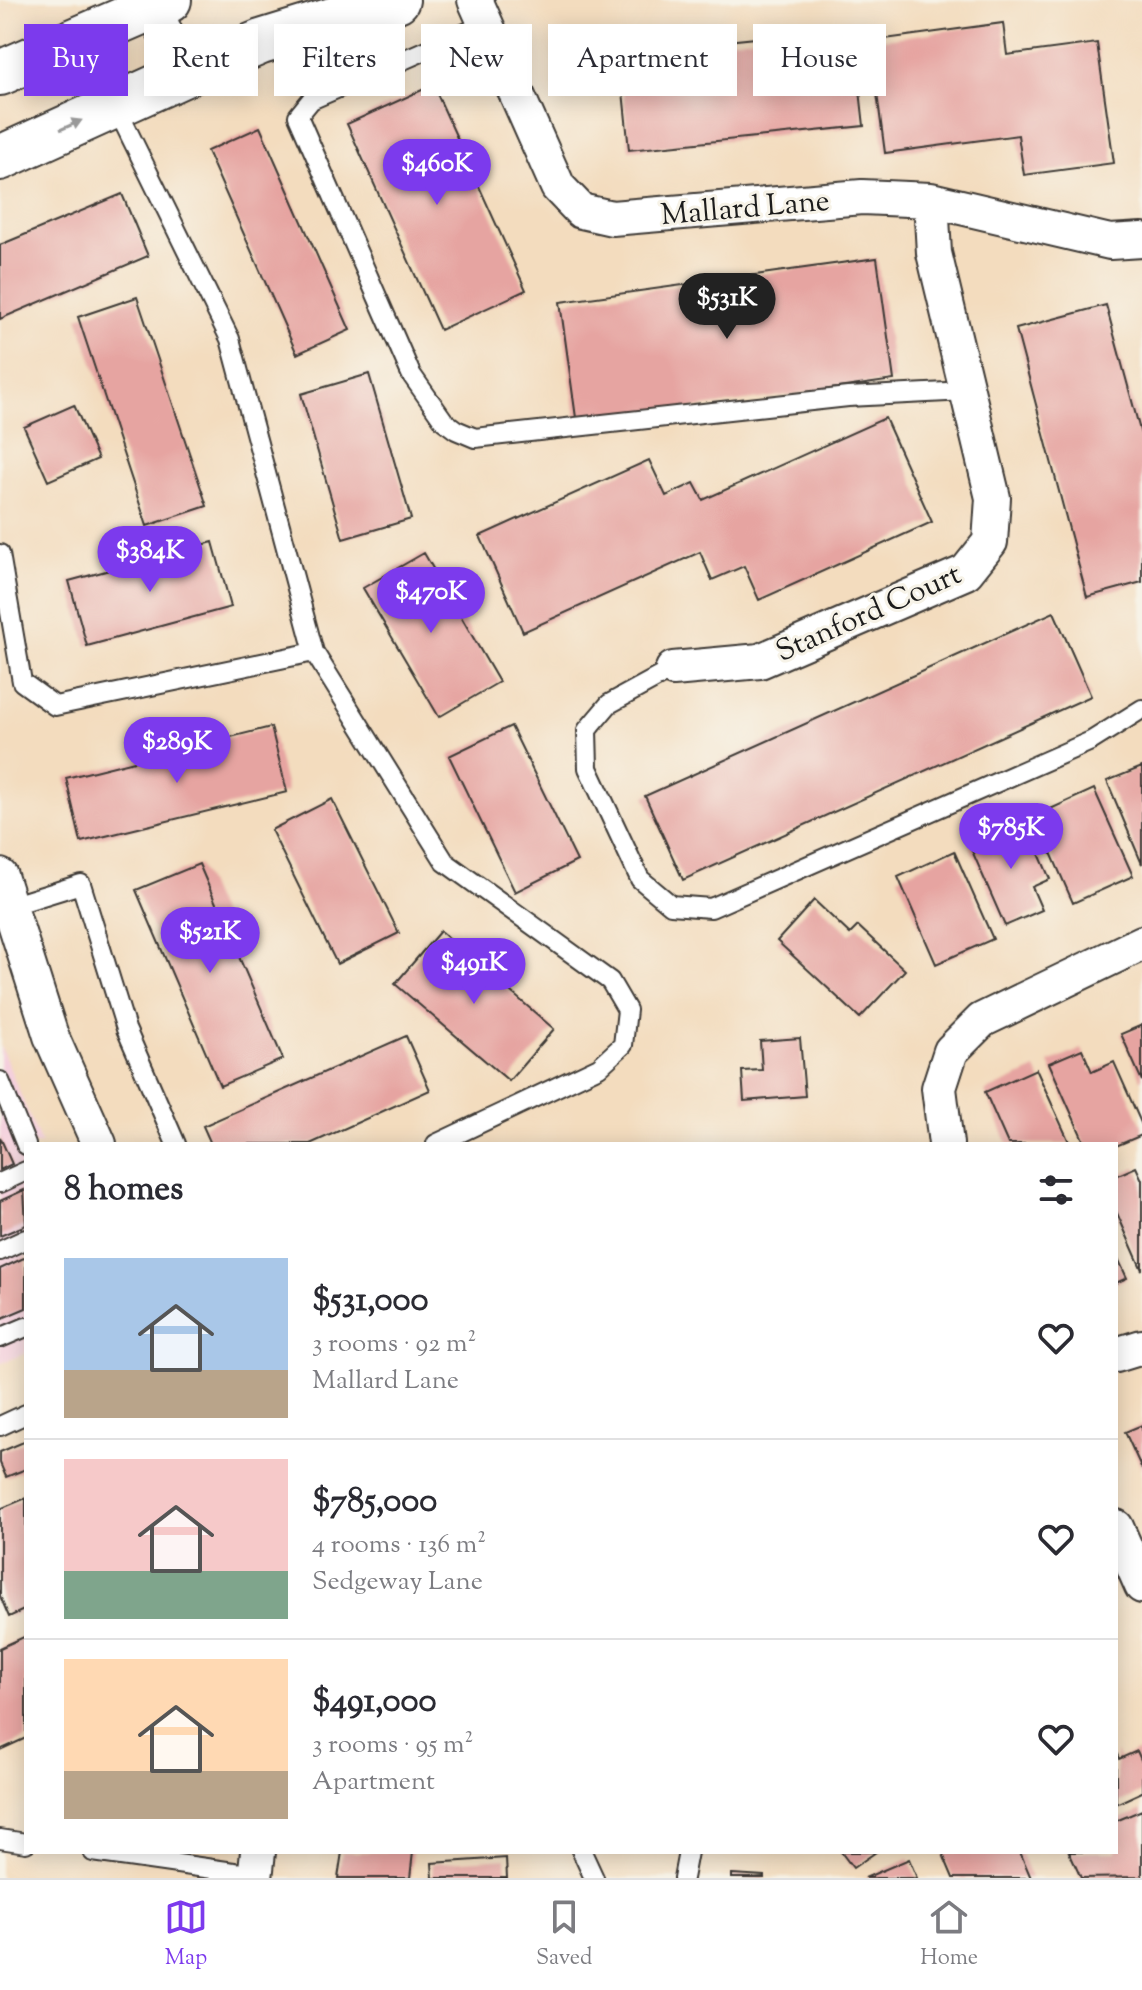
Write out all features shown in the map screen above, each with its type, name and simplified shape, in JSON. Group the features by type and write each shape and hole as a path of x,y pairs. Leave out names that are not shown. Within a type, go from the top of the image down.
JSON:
{"main road":[{"path":"258,43 397,0"},
{"path":"0,73 158,2"},
{"path":"0,158 144,92"}],"street":[{"path":"158,2 166,24"},
{"name":"Mallard Lane","path":"480,12 558,187 581,211 612,218 862,197 931,200 1110,242 1142,240"},
{"name":"Stanford Court","path":"673,669 760,661 966,572 990,542 993,498 934,253 931,200"},
{"path":"5,891 51,1036 98,1142"},
{"path":"946,1142 939,1088 951,1051 982,1020 1142,943"},
{"path":"1118,1354 1142,1347"},
{"path":"1118,1532 1142,1586"}],"lane":[{"path":"480,12 311,100 298,116 411,374 444,421 475,438 848,397 967,391"},
{"path":"115,105 230,339 314,652 445,862 610,981 627,1010 623,1045 599,1067 446,1142"},
{"path":"0,554 22,682 55,706 314,652"},
{"path":"673,669 609,704 587,730 588,768 640,879 671,905 711,908 1091,741 1142,709"},
{"path":"5,891 81,884 126,1029 175,1142"},
{"path":"2,1092 25,1142"},
{"path":"0,1183 24,1172"},
{"path":"0,1251 24,1240"},
{"path":"0,1338 24,1328"},
{"path":"0,1426 24,1415"},
{"path":"0,1839 24,1843"},
{"path":"113,1854 256,1868"},
{"path":"583,1854 594,1878"},
{"path":"683,1878 688,1854"}],"shaded area":[{"path":"0,1045 40,1142 24,1142 24,1354 0,1364"}],"building":[{"path":"1003,23 1007,55 1097,43 1114,163 1024,175 1018,135 885,153 877,96 886,96 886,39"},
{"path":"753,38 753,96 861,96 864,126 629,150 623,96 737,96 737,40"},
{"path":"421,90 421,96 438,96 526,290 440,330 347,124"},
{"path":"260,127 350,330 297,354 207,151"},
{"path":"122,194 148,256 0,319 0,245"},
{"path":"877,258 894,380 577,425 560,302"},
{"path":"137,297 207,506 147,526 78,317"},
{"path":"1106,305 1142,438 1142,582 1087,597 1016,329"},
{"path":"369,374 411,519 343,539 301,394"},
{"path":"74,405 98,459 48,481 24,427"},
{"path":"885,418 932,522 759,600 744,566 712,580 700,552 523,632 480,536 649,460 666,496 694,483 703,500"},
{"path":"213,542 231,607 87,646 69,581"},
{"path":"424,553 499,682 439,717 363,588"},
{"path":"1054,612 1091,696 683,880 645,796"},
{"path":"511,726 577,861 515,892 449,756"},
{"path":"271,727 287,792 81,842 66,778"},
{"path":"1142,767 1142,864 1107,781"},
{"path":"1094,789 1133,876 1073,903 1035,816"},
{"path":"332,799 399,933 337,964 271,830"},
{"path":"1024,819 1050,879 1032,887 1042,910 1005,926 969,844"},
{"path":"954,851 993,939 936,964 898,877"},
{"path":"199,864 283,1059 220,1086 136,890"},
{"path":"814,900 850,934 858,926 905,970 860,1018 777,941"},
{"path":"440,931 554,1029 509,1081 395,984"},
{"path":"1142,1025 1142,1081 1121,1034"},
{"path":"406,1036 430,1090 314,1142 210,1142 203,1126"},
{"path":"800,1038 805,1096 744,1101 742,1071 762,1070 760,1041"},
{"path":"1082,1049 1092,1072 1114,1062 1142,1125 1142,1135 1118,1145 1118,1142 1084,1142 1049,1063"},
{"path":"1036,1069 1069,1142 1007,1142 985,1092"},
{"path":"0,1137 12,1164 0,1170"},
{"path":"1136,1167 1142,1180 1142,1270 1118,1216 1118,1175"},
{"path":"24,1190 24,1226 0,1236 0,1201"},
{"path":"24,1258 24,1309 0,1319 0,1269"},
{"path":"1118,1258 1127,1278 1118,1282"},
{"path":"1142,1425 1142,1469 1125,1432"},
{"path":"24,1442 24,1470 6,1477 0,1463 0,1452"},
{"path":"24,1499 24,1610 9,1617 0,1596 0,1509"},
{"path":"24,1637 24,1739 0,1750 0,1648"},
{"path":"1137,1751 1142,1762 1142,1792 1118,1803 1118,1757 1119,1759"},
{"path":"1142,1810 1142,1877 1081,1878 1070,1854 1118,1854 1118,1820"},
{"path":"342,1854 413,1854 410,1878 338,1878"},
{"path":"842,1854 873,1854 853,1868"},
{"path":"943,1854 1021,1854 1031,1878 953,1878"},
{"path":"506,1858 507,1878 433,1878 432,1863"},
{"path":"909,1859 917,1878 865,1878"},
{"path":"732,1874 764,1876 764,1878 732,1878"}]}
